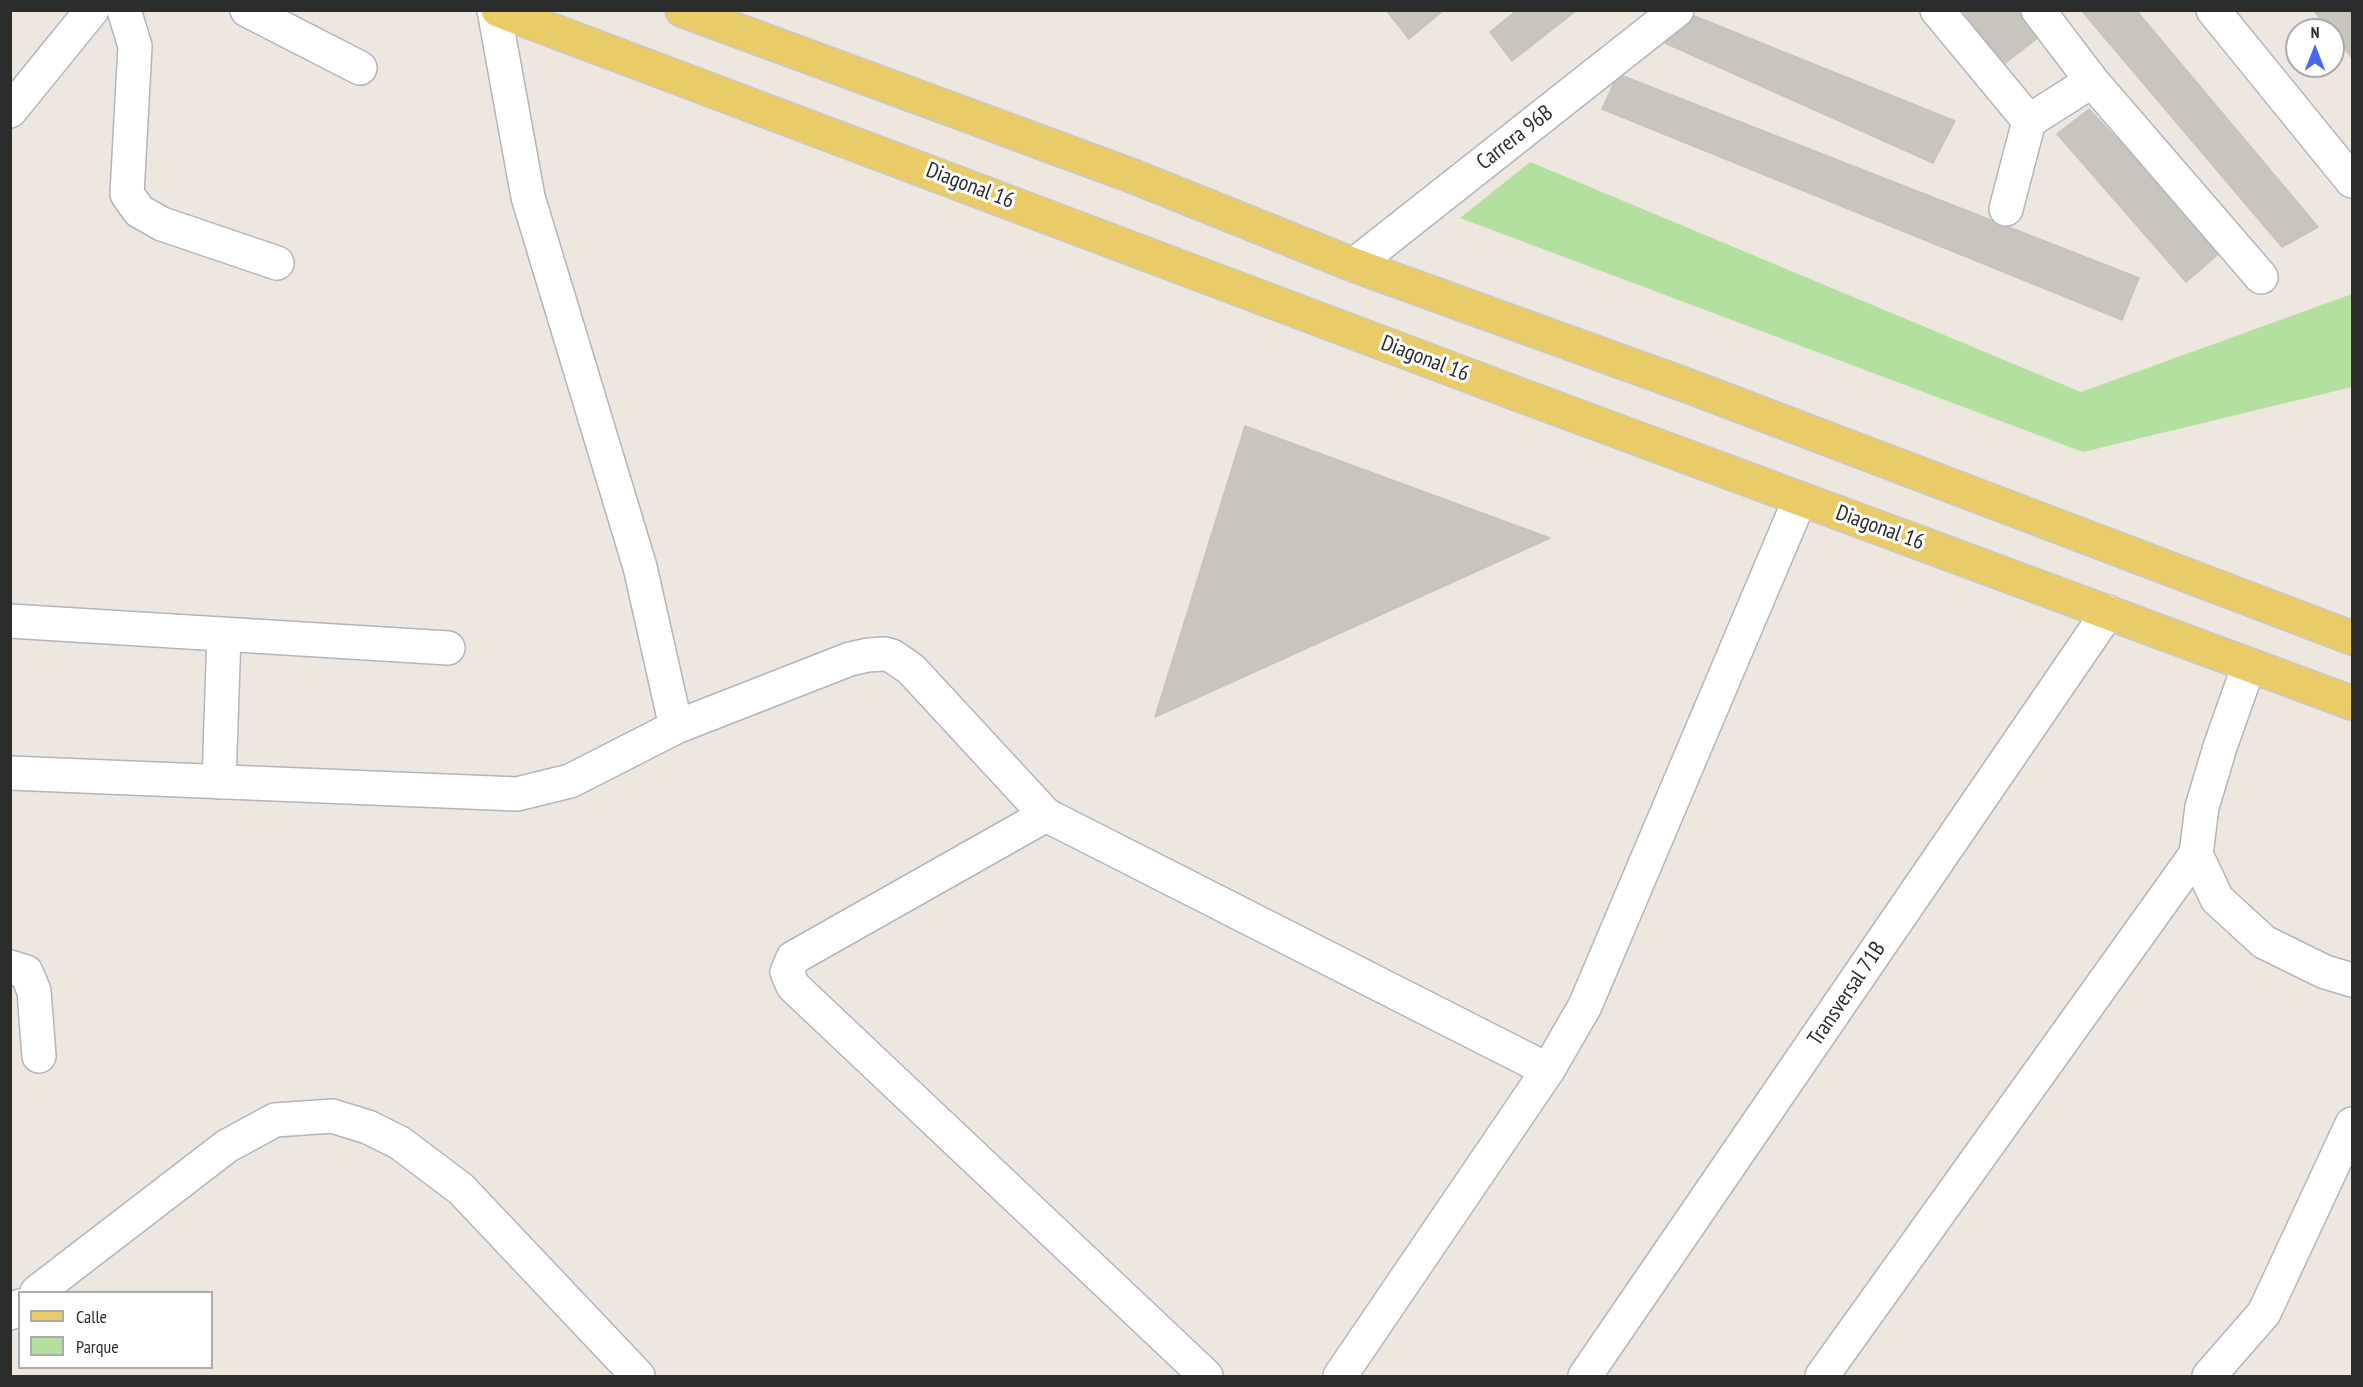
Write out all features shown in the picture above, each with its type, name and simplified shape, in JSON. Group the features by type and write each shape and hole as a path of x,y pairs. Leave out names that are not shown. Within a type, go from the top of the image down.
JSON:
{"main road":[{"name":"Diagonal 16","path":"496,10 2352,704"},
{"path":"682,10 1135,177 1354,266 1690,387 2352,638"}],"street":[{"path":"10,111 92,10"},
{"path":"124,10 135,46 127,194 140,211 162,224 277,263"},
{"path":"247,10 360,68"},
{"path":"496,10 528,197 640,567 676,727"},
{"name":"Carrera 96B","path":"1354,266 1677,10"},
{"path":"1937,10 2029,121"},
{"path":"2038,10 2092,81 2261,277"},
{"path":"2213,10 2352,181"},
{"path":"2006,209 2029,121 2092,81"},
{"path":"1340,1377 1548,1070 1585,1006 1800,499"},
{"name":"Transversal 71B","path":"1586,1377 2108,612"},
{"path":"10,621 448,648"},
{"path":"219,782 225,634"},
{"path":"10,773 517,794 570,781 676,727 850,659 885,654 911,669 1046,815 1548,1070"},
{"path":"1822,1377 2196,854 2202,807 2249,665"},
{"path":"1046,815 793,958 787,972 793,986 1206,1377"},
{"path":"2196,854 2217,899 2264,942 2325,972 2352,980"},
{"path":"10,967 26,972 34,991 39,1056"},
{"path":"41,1291 227,1146 275,1120 332,1116 368,1127 400,1143 462,1189 638,1377"},
{"path":"2209,1377 2264,1313 2352,1124"}],"green space":[{"path":"1530,162 2081,392 2352,294 2352,387 2083,452 1460,218"}],"building":[{"path":"1386,10 1444,10 1409,39"},
{"path":"1517,10 1577,10 1512,61 1490,32"},
{"path":"1962,10 2022,10 2043,34 2004,64"},
{"path":"2081,10 2136,10 2318,227 2282,247"},
{"path":"2313,10 2352,10 2352,58 2345,49 2345,18 2320,18"},
{"path":"1687,13 1955,121 1933,163 1665,43"},
{"path":"1618,74 2139,278 2122,320 1602,109"},
{"path":"2089,109 2222,251 2186,282 2057,134"},
{"path":"1245,426 1550,538 1155,717"}]}
